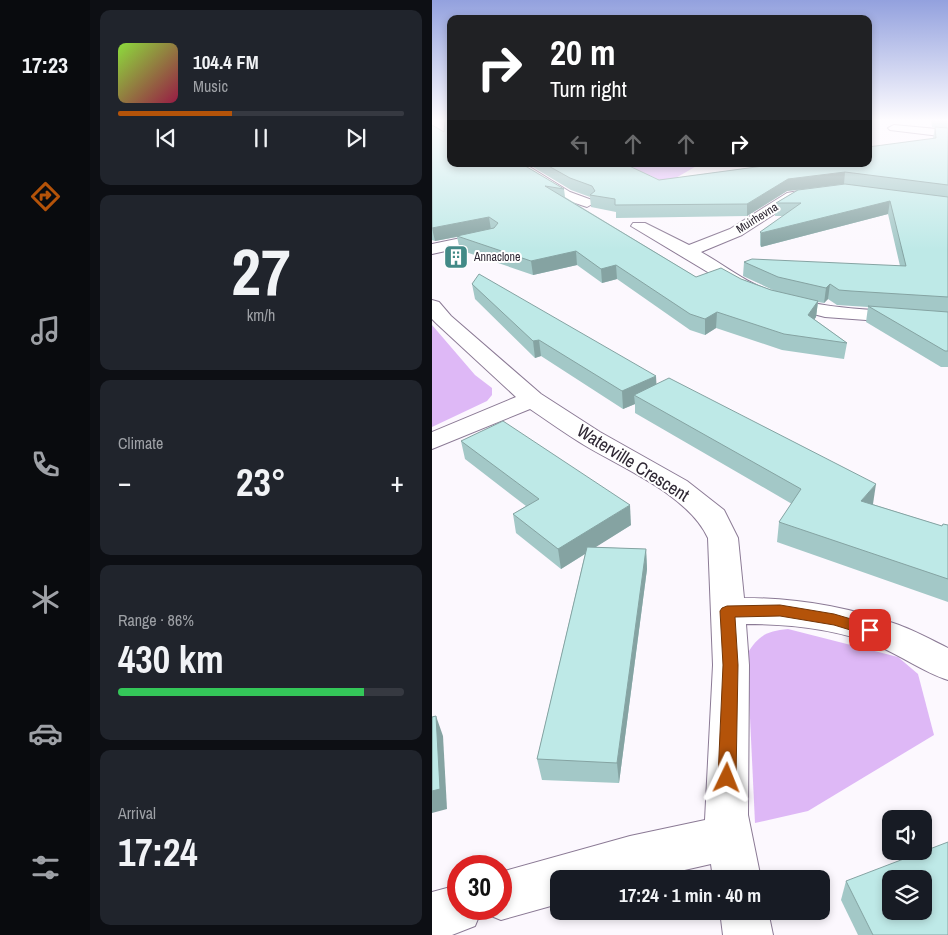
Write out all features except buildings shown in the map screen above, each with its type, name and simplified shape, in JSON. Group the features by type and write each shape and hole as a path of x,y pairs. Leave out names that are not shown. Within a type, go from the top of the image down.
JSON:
{"street":[{"path":"521,167 565,195 587,203"},
{"name":"Muirhevna","path":"688,251 736,232 792,196 827,191"},
{"path":"639,226 688,251 748,288 778,300 825,311 948,320"},
{"path":"432,249 490,237"},
{"name":"Waterville Crescent","path":"432,306 444,320 532,399 591,438 678,487 713,517 723,538 730,665 726,815 734,858 630,859 593,870"},
{"path":"432,441 532,399"},
{"path":"727,611 780,610 834,620 888,635 948,665"},
{"path":"512,893 550,882"},
{"path":"432,916 447,912"},
{"path":"746,920 748,935"}],"shaded area":[{"path":"631,167 695,167 667,183"},
{"path":"432,325 475,375 492,388 492,395 487,401 432,427"},
{"path":"788,629 898,657 918,674 934,735 808,811 755,823 747,654 763,636 774,631"}],"place":[{"name":"Annaclone","path":"456,257"}],"route":[{"path":"727,778 730,665 727,611 780,610 834,620 870,630"}]}
